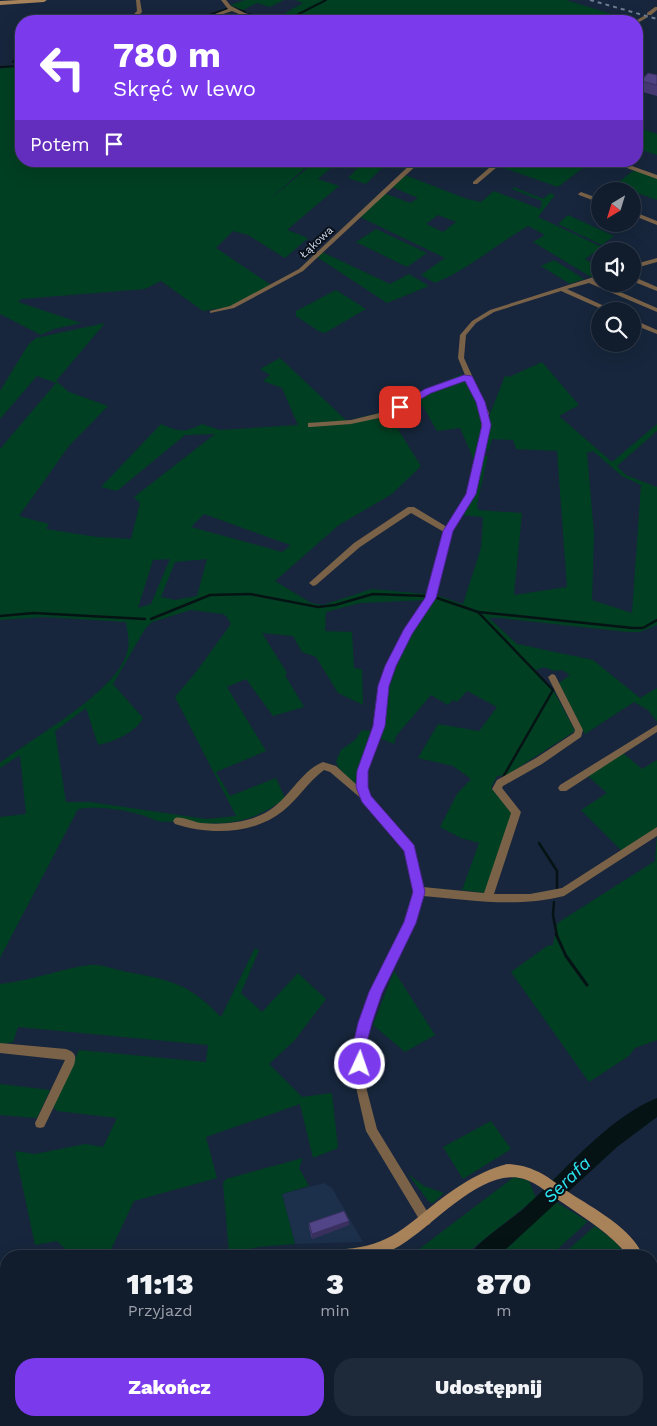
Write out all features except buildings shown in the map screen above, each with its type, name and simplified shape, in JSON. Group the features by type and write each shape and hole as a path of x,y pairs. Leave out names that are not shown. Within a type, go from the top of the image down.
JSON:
{"street":[{"path":"0,3 44,0"},
{"path":"136,15 140,12 138,0"},
{"path":"223,0 232,9 245,15"},
{"path":"643,19 657,8"},
{"path":"215,15 232,9"},
{"name":"Łąkowa","path":"212,312 232,307 301,270 412,167"},
{"path":"475,183 494,167"},
{"path":"629,167 657,177"},
{"path":"581,194 591,198"},
{"path":"641,217 657,223"},
{"path":"641,264 657,260"},
{"path":"366,799 362,787 362,771 379,726 384,686 401,643 430,598 448,531 471,494 486,425 481,402 467,376 460,350 463,335 468,326 492,311 590,281 657,310"},
{"path":"641,282 657,289"},
{"path":"561,289 591,302"},
{"path":"641,325 657,332"},
{"path":"311,425 351,422 390,413 428,391 467,376"},
{"path":"313,583 357,545 411,509 448,531"},
{"path":"488,896 516,812 497,788 500,783 578,735 579,730 552,677"},
{"path":"563,788 657,728"},
{"path":"178,821 186,824 223,828 262,817 278,810 323,766 333,769 366,799 410,849 419,892 410,923 376,992 365,1023 359,1045 360,1083 365,1110 372,1131 426,1220"},
{"path":"419,892 530,898 552,896 564,892 657,831"},
{"path":"0,1048 66,1054 70,1058 70,1065 40,1123"},
{"path":"372,1250 392,1243 491,1173 518,1170 533,1176 591,1214 622,1240 631,1250"}],"shaded area":[{"path":"324,1183 332,1188 363,1242 295,1244 282,1194"}],"green space":[{"path":"245,0 284,0 270,7 257,3 243,10 230,5"},
{"path":"295,0 566,0 615,15 290,15 285,13 303,3"},
{"path":"15,66 15,167 306,167 264,204 309,167 332,167 318,179 339,186 287,230 308,238 285,258 248,235 233,231 216,248 271,285 229,307 203,311 161,281 145,289 21,299 18,302 81,323 54,329 41,335 0,314 0,69"},
{"path":"643,129 657,134 657,155 643,150"},
{"path":"359,167 382,168 366,184 348,178"},
{"path":"501,167 584,167 558,187"},
{"path":"634,170 657,178 657,200 641,194 641,182 619,182"},
{"path":"405,175 467,199 481,202 494,191 540,209 542,201 512,189 514,187 543,199 550,193 555,195 538,217 591,242 591,255 585,259 591,263 591,277 533,242 545,235 528,226 460,271 435,283 421,275 445,258 360,217 384,193 410,203 418,198 392,187","holes":["438,215 456,222 443,232 426,224"]},
{"path":"568,215 591,226 591,232 605,232 614,236 606,242 596,242 558,224"},
{"path":"376,229 427,253 407,267 356,242"},
{"path":"322,252 390,284 409,274 429,286 387,303 317,257"},
{"path":"554,260 584,279 570,284 541,266"},
{"path":"336,290 366,309 325,333 320,332 296,316 296,311"},
{"path":"105,323 56,381 69,392 108,406 69,446 19,516 49,524 46,529 97,537 131,539 140,503 134,497 215,434 185,435 117,491 101,487 161,424 172,429 182,430 191,429 202,424 220,430 298,425 282,388 263,381 270,375 260,369 280,358 347,421 394,409 420,393 461,374 479,407 481,424 474,460 460,428 437,431 418,398 389,415 421,466 392,494 339,525 275,581 311,603 323,605 372,589 426,594 425,600 360,603 326,612 325,631 352,632 354,668 362,669 363,705 338,693 316,657 302,652 293,636 262,633 287,673 285,675 304,707 273,716 246,679 227,687 266,751 216,772 230,796 276,778 285,798 273,807 249,818 211,824 161,821 118,810 78,809 0,958 0,817 26,814 20,755 0,768 0,763 93,697 122,665 129,646 126,622 44,617 0,620 0,449 56,383 37,376 0,419 0,391 28,345 36,338","holes":["204,514 290,546 282,552 191,527","170,559 151,604 138,608 153,560","207,559 197,596 175,600 161,597 175,562","191,610 223,614 231,624 175,697 236,816 206,819 90,802 66,802 55,731 86,708 98,745 124,736 140,723 143,718 113,684 145,629 152,622"]},
{"path":"542,362 579,405 559,416 612,462 657,424 657,431 617,466 626,475 657,487 657,625 640,632 627,632 489,618 517,644 593,660 640,698 657,688 657,722 648,710 634,702 585,734 559,683 570,675 562,670 554,671 544,667 534,671 555,693 575,731 507,775 497,776 491,788 513,814 485,893 462,890 479,843 461,838 440,827 457,794 471,779 453,766 418,758 438,724 479,731 497,707 467,691 457,702 453,700 448,705 431,695 396,736 394,744 380,738 385,701 401,652 436,595 463,604 481,548 483,517 461,515 475,495 483,456 488,456 477,504 478,510 522,513 514,595 567,587 557,451 516,449 513,440 492,439 489,450 484,450 490,414 505,376 509,377","holes":["593,451 622,476 641,485 632,613 592,600 594,534 587,453"]},
{"path":"362,730 374,732 362,758 357,782 354,783 338,767 336,761 341,750 355,740"},
{"path":"623,753 642,769 657,760 657,827 622,851 581,810 607,793 588,776"},
{"path":"657,833 657,1040 635,1048 629,1056 589,1082 511,972 547,946 553,945 557,924 562,920 655,861"},
{"path":"255,948 259,950 241,993 262,1012 298,973 326,999 294,1041 269,1064 302,1097 332,1093 338,1148 313,1158 300,1104 206,1137 217,1178 134,1201 111,1250 66,1250 57,1241 35,1245 15,1151 35,1154 85,1144 103,1147 117,1118 57,1111 52,1106 79,1050 206,1062 208,1045 18,1027 13,1042 0,1045 0,984 79,967 98,965 176,984 198,996 221,1017"},
{"path":"394,971 435,1035 405,1052 373,1025"},
{"path":"0,1084 50,1090 37,1118 0,1115"},
{"path":"491,1121 511,1149 463,1179 443,1147"},
{"path":"303,1158 299,1168 309,1186 282,1194 295,1244 229,1250 223,1183 226,1179"},
{"path":"408,1174 424,1186 444,1193 433,1203 429,1202"},
{"path":"514,1177 529,1181 536,1198 471,1250 418,1250"},
{"path":"553,1200 587,1221 557,1250 503,1250 512,1244"},
{"path":"595,1226 614,1241 622,1250 568,1250"}],"waterway":[{"path":"297,15 326,0"},
{"path":"233,8 245,12"},
{"path":"209,15 227,9"},
{"path":"0,67 15,66"},
{"path":"151,619 210,595 250,594 318,607 335,605 373,594 426,596"},
{"path":"437,598 478,612"},
{"path":"478,612 633,628 643,628 657,620"},
{"path":"478,612 553,690 502,779"},
{"path":"0,616 34,613 145,619"},
{"path":"539,843 557,871 557,890"},
{"path":"554,902 553,915 557,936"},
{"path":"556,934 566,956 587,985"},
{"name":"Serafa","path":"488,1250 528,1218 616,1135 657,1107"}],"railway":[{"path":"590,0 643,15"},
{"path":"643,15 657,19"}],"route":[{"path":"360,1064 359,1045 365,1023 376,992 410,923 419,892 410,849 366,799 362,787 362,771 379,726 384,686 390,666 401,643 428,603 448,531 471,494 486,425 485,413 481,402 467,376 428,391 400,407"}]}
